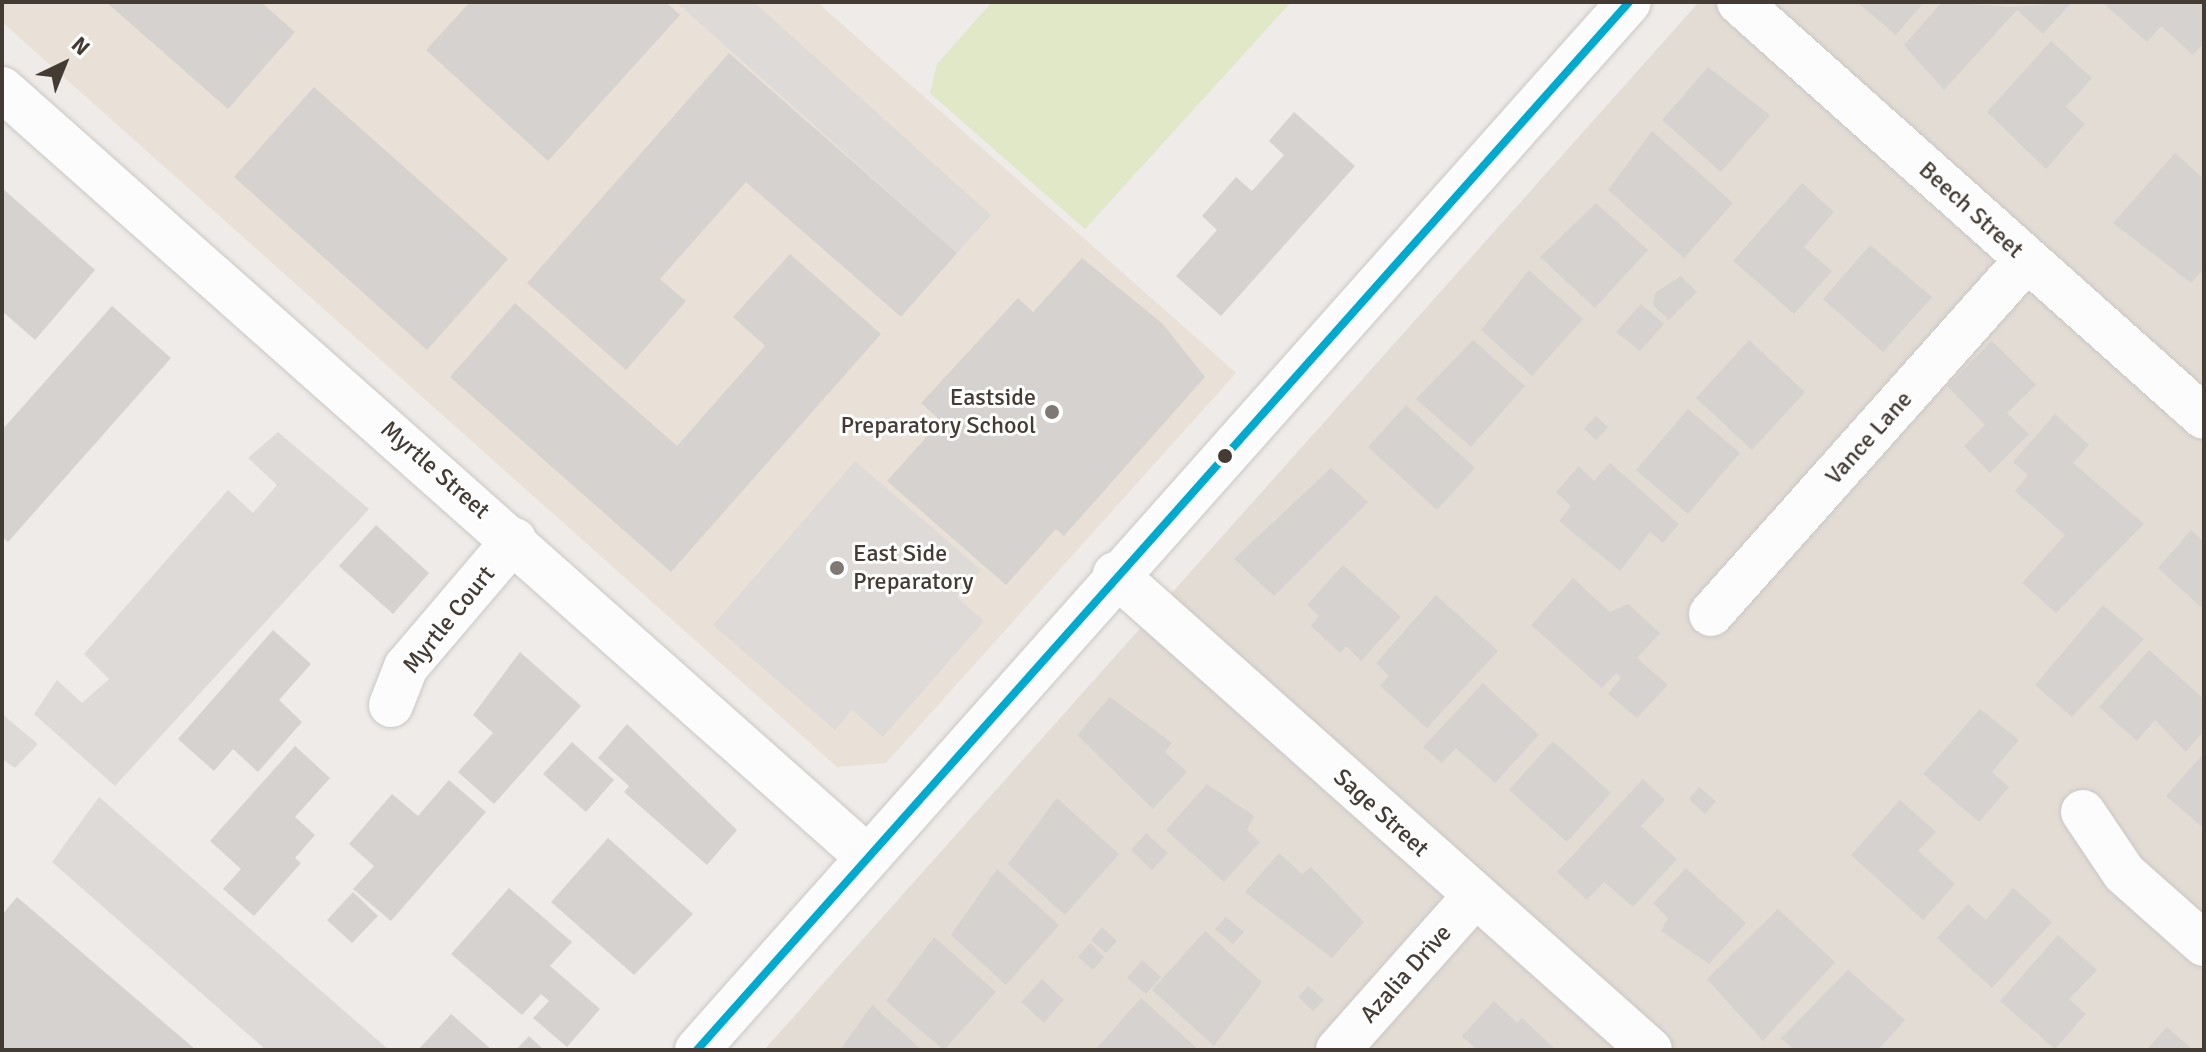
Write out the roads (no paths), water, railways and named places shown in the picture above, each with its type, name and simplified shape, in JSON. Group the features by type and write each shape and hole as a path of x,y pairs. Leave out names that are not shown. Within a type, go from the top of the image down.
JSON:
{"street":[{"path":"697,1050 865,855 1629,2"},
{"name":"Beech Street","path":"1739,2 2204,417"},
{"name":"Myrtle Street","path":"2,89 514,540 865,855"},
{"name":"Vance Lane","path":"1711,614 2026,260"},
{"name":"Myrtle Court","path":"391,705 406,667 514,540"},
{"name":"Sage Street","path":"1115,574 1474,897 1650,1050"},
{"path":"2083,812 2124,873 2202,938"},
{"name":"Azalia Drive","path":"1338,1050 1474,897"}],"place":[{"name":"Eastside Preparatory School","path":"1052,412"},
{"name":"East Side Preparatory","path":"837,568"}]}
